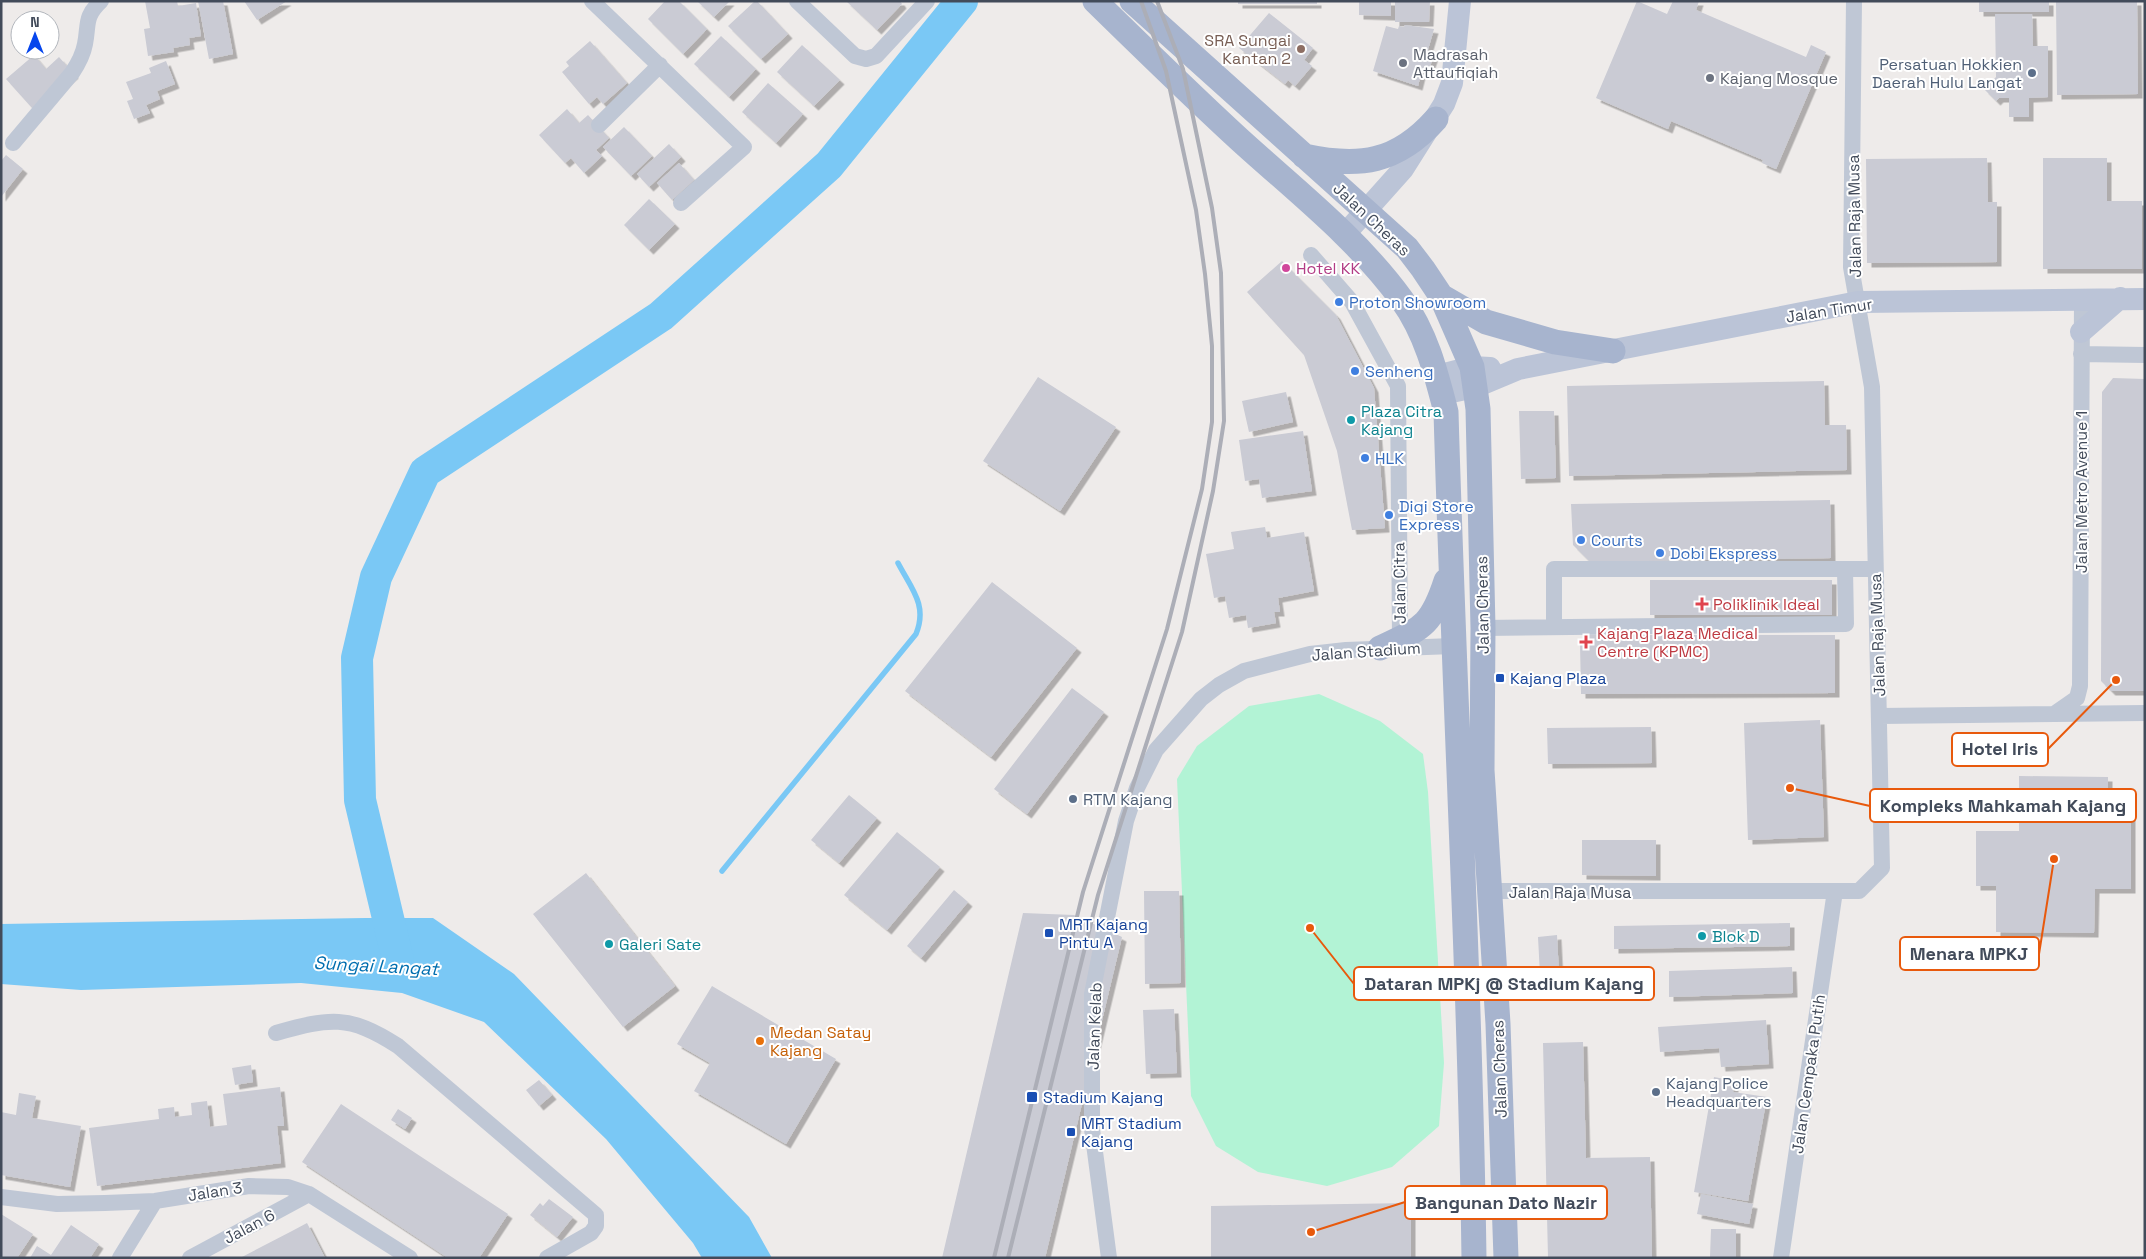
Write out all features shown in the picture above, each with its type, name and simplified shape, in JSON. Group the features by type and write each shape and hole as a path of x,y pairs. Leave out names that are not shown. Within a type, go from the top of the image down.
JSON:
{"main road":[{"name":"Jalan Cheras","path":"1095,1 1240,140 1345,234 1402,300 1424,339 1439,385 1446,412 1453,646 1471,1071 1474,1258"},
{"name":"Jalan Cheras","path":"1132,1 1407,248 1424,268 1441,296 1474,377 1478,409 1483,628 1482,770 1498,1024 1506,1258"},
{"path":"1345,234 1366,213 1403,169 1436,119 1452,82 1460,1"},
{"path":"1304,156 1348,163 1368,161 1408,145 1421,136 1436,119"},
{"path":"1441,296 1486,322 1554,342 1613,351"},
{"path":"2081,332 2120,298"},
{"name":"Jalan Timur","path":"1439,385 1858,302 2145,299"},
{"path":"1390,643 1418,630 1432,617 1441,599 1450,566"}],"street":[{"path":"12,143 72,73 80,60 85,43 86,22 91,12 101,1"},
{"path":"592,1 744,147 682,203"},
{"path":"797,1 855,56 866,59 876,56 927,1"},
{"name":"Jalan Raja Musa","path":"1490,891 1859,891 1882,868 1872,387 1851,267 1854,1"},
{"path":"598,125 660,65"},
{"name":"Jalan Citra","path":"1311,255 1352,302 1398,386 1390,643"},
{"name":"Jalan Metro Avenue 1","path":"2080,686 2082,299"},
{"path":"2081,354 2145,355"},
{"path":"1554,627 1554,569 1875,569"},
{"path":"1483,628 1846,624 1845,569"},
{"name":"Jalan Stadium","path":"1114,885 1126,821 1137,788 1156,750 1201,698 1219,685 1244,671 1270,663 1346,650 1390,643 1453,646"},
{"path":"2080,686 2091,706 2104,714"},
{"path":"2054,714 2077,698 2080,686"},
{"path":"1880,716 2145,714"},
{"name":"Jalan Kelab","path":"1109,1258 1092,1129 1092,994 1114,885"},
{"name":"Jalan Cempaka Putih","path":"1781,1258 1835,891"},
{"path":"276,1033 317,1022 333,1021 350,1023 380,1035 398,1046 596,1215 596,1226 591,1233 564,1254 547,1258"},
{"name":"Jalan 3","path":"1,1197 57,1204 155,1201 259,1186 288,1187 309,1194 410,1258"},
{"name":"Jalan 6","path":"190,1258 309,1194"},
{"path":"120,1258 155,1201"}],"green space":[{"path":"1319,694 1380,721 1423,754 1428,792 1444,1063 1439,1126 1392,1167 1327,1186 1258,1172 1216,1146 1191,1096 1177,779 1197,746 1249,706"}],"water":[{"name":"Sungai Langat","path":"433,918 514,974 749,1217 772,1258 702,1258 693,1243 606,1139 484,1022 402,993 301,983 81,990 1,984 1,924"}],"building":[{"path":"145,1 177,1 178,6 196,3 201,36 189,38 190,45 173,48 174,52 148,56 144,29 150,28"},
{"path":"198,1 223,1 233,54 209,59"},
{"path":"244,1 287,1 257,20"},
{"path":"665,1 679,1 707,29 683,54 648,19"},
{"path":"697,1 730,1 714,17"},
{"path":"755,1 788,34 761,59 728,26"},
{"path":"846,1 900,1 902,4 877,30"},
{"path":"1238,1 1317,1 1317,4 1238,4"},
{"path":"1359,1 1391,1 1391,16 1359,15"},
{"path":"1395,1 1430,1 1429,22 1395,22"},
{"name":"Kajang Mosque","path":"1637,1 1667,14 1673,1 1699,1 1696,10 1806,57 1811,45 1826,52 1776,169 1762,163 1763,160 1671,121 1668,129 1596,98"},
{"path":"1979,1 2049,1 2049,12 1979,12"},
{"path":"2056,1 2137,1 2138,94 2057,95"},
{"path":"1269,13 1313,48 1304,60 1312,66 1295,86 1288,80 1285,84 1239,48"},
{"path":"1995,14 2032,14 2033,46 2048,46 2048,97 2029,98 2029,117 2009,117 2009,98 1999,98 1996,101 1984,89 1996,77"},
{"name":"Madrasah Attaufiqiah","path":"1405,25 1434,29 1427,53 1434,55 1428,72 1422,70 1418,86 1373,71 1386,26 1398,29 1399,26 1404,27"},
{"path":"721,36 756,69 729,97 694,64"},
{"path":"590,41 627,83 603,104 597,97 589,104 562,72 569,66 566,62"},
{"path":"802,45 840,80 814,106 777,72"},
{"path":"60,58 74,74 33,109 6,79 28,60 38,60 46,69"},
{"path":"166,61 175,84 157,91 160,99 146,105 150,113 134,119 127,101 133,99 126,82 151,73 149,68"},
{"path":"768,83 803,114 776,143 742,112"},
{"path":"567,109 579,123 588,115 609,138 596,150 602,156 584,173 571,158 565,163 539,135"},
{"path":"624,127 652,156 631,176 603,147"},
{"path":"669,144 681,157 649,187 637,174"},
{"path":"6,155 23,169 1,197 1,161"},
{"path":"1987,158 1988,202 1997,202 1997,262 1867,263 1866,159"},
{"path":"2043,158 2107,158 2107,201 2142,201 2142,269 2043,269"},
{"path":"679,163 694,180 672,200 657,183"},
{"path":"649,199 675,224 649,250 624,225"},
{"name":"Plaza Citra Kajang","path":"1282,261 1336,315 1374,388 1385,528 1352,530 1337,451 1304,355 1247,292"},
{"path":"1038,377 1116,427 1060,511 983,461"},
{"path":"2113,378 2145,379 2145,691 2111,691 2101,681 2102,392"},
{"path":"1824,381 1825,425 1846,425 1847,470 1569,476 1567,386"},
{"path":"1286,392 1293,422 1249,432 1242,401"},
{"path":"1519,411 1554,411 1556,478 1521,479"},
{"path":"1303,431 1312,491 1262,498 1259,479 1245,481 1239,440"},
{"path":"1830,500 1831,558 1590,562 1573,545 1571,504"},
{"path":"1265,527 1267,538 1304,532 1314,591 1278,598 1280,612 1274,612 1276,623 1248,628 1246,615 1229,618 1225,596 1214,598 1206,554 1234,549 1231,532"},
{"path":"1650,580 1832,580 1832,615 1650,615"},
{"path":"992,582 1077,648 991,757 905,691"},
{"path":"1589,635 1835,635 1835,693 1581,694 1580,643"},
{"path":"1072,688 1104,712 1027,814 994,789"},
{"path":"1820,720 1824,837 1748,840 1744,723"},
{"path":"1651,727 1652,763 1548,764 1547,728"},
{"path":"2019,776 2108,777 2108,804 2131,804 2131,889 2095,889 2094,933 1996,932 1996,886 1976,886 1976,831 2019,831"},
{"path":"849,795 877,818 839,863 811,840"},
{"path":"897,832 940,867 887,930 844,895"},
{"path":"1582,840 1656,840 1656,876 1582,875"},
{"path":"586,873 675,986 623,1027 533,914"},
{"path":"954,890 968,902 921,958 907,946"},
{"path":"1144,891 1179,891 1181,983 1145,984"},
{"name":"Stadium Kajang","path":"1023,913 1074,915 1122,937 1045,1258 942,1258"},
{"name":"Blok D","path":"1790,923 1790,946 1614,949 1614,926"},
{"path":"1557,935 1559,975 1616,972 1617,991 1521,996 1520,976 1540,975 1538,937"},
{"path":"1792,967 1793,993 1669,997 1669,971"},
{"path":"712,986 836,1059 786,1144 694,1091 710,1063 677,1044"},
{"path":"1174,1009 1177,1073 1146,1074 1143,1010"},
{"path":"1766,1020 1769,1064 1721,1067 1719,1048 1660,1052 1658,1027"},
{"path":"1583,1042 1586,1158 1650,1157 1652,1258 1548,1258 1543,1043"},
{"path":"251,1065 253,1082 235,1085 232,1068"},
{"path":"1714,1077 1735,1081 1733,1092 1767,1097 1748,1201 1694,1192"},
{"path":"539,1080 552,1095 539,1106 526,1090"},
{"path":"280,1087 284,1126 277,1126 281,1163 97,1186 89,1128 159,1119 158,1109 174,1107 175,1117 192,1115 191,1103 207,1101 210,1127 227,1125 223,1094"},
{"path":"19,1093 36,1096 32,1118 81,1126 70,1187 1,1175 1,1112 16,1115"},
{"path":"341,1104 508,1214 479,1258 448,1258 302,1162"},
{"path":"398,1109 412,1118 405,1129 391,1120"},
{"path":"1701,1194 1753,1204 1749,1224 1697,1214"},
{"path":"549,1199 573,1217 557,1237 530,1215 540,1203 543,1206"},
{"path":"1411,1203 1411,1258 1211,1258 1211,1206"},
{"path":"1,1214 33,1234 17,1258 1,1258"},
{"path":"307,1223 325,1258 240,1258 292,1231"},
{"path":"71,1225 99,1244 90,1258 30,1258 37,1246 51,1255"},
{"path":"1711,1229 1736,1229 1736,1258 1710,1257"}],"waterway":[{"name":"Sungai Langat","path":"398,960 360,800 357,658 376,577 425,472 661,316 829,165 962,1"},
{"path":"722,871 916,634 919,624 919,605 913,589 898,563"}],"railway":[{"path":"994,1258 1083,892 1167,629 1202,489 1212,422 1212,346 1196,210 1166,71 1141,1"},
{"path":"1008,1258 1098,895 1182,632 1213,491 1224,421 1221,273 1212,208 1183,69 1157,1"}],"place":[{"name":"SRA Sungai Kantan 2","path":"1301,49"},
{"name":"Madrasah Attaufiqiah","path":"1403,63"},
{"name":"Persatuan Hokkien Daerah Hulu Langat","path":"2032,73"},
{"name":"Kajang Mosque","path":"1710,78"},
{"name":"Hotel KK","path":"1286,268"},
{"name":"Proton Showroom","path":"1339,302"},
{"name":"Senheng","path":"1355,371"},
{"name":"Plaza Citra Kajang","path":"1351,420"},
{"name":"HLK","path":"1365,458"},
{"name":"Digi Store Express","path":"1389,515"},
{"name":"Courts","path":"1581,540"},
{"name":"Dobi Ekspress","path":"1660,553"},
{"name":"Poliklinik Ideal","path":"1702,604"},
{"name":"Kajang Plaza Medical Centre (KPMC)","path":"1586,642"},
{"name":"Kajang Plaza","path":"1500,678"},
{"name":"Hotel Iris","path":"2116,680"},
{"name":"Kompleks Mahkamah Kajang","path":"1790,788"},
{"name":"RTM Kajang","path":"1073,799"},
{"name":"Menara MPKJ","path":"2054,859"},
{"name":"Dataran MPKj @ Stadium Kajang","path":"1310,928"},
{"name":"MRT Kajang Pintu A","path":"1049,933"},
{"name":"Blok D","path":"1702,936"},
{"name":"Galeri Sate","path":"609,944"},
{"name":"Medan Satay Kajang","path":"760,1041"},
{"name":"Kajang Police Headquarters","path":"1656,1092"},
{"name":"Stadium Kajang","path":"1032,1097"},
{"name":"MRT Stadium Kajang","path":"1071,1132"},
{"name":"Bangunan Dato Nazir","path":"1311,1232"}]}
